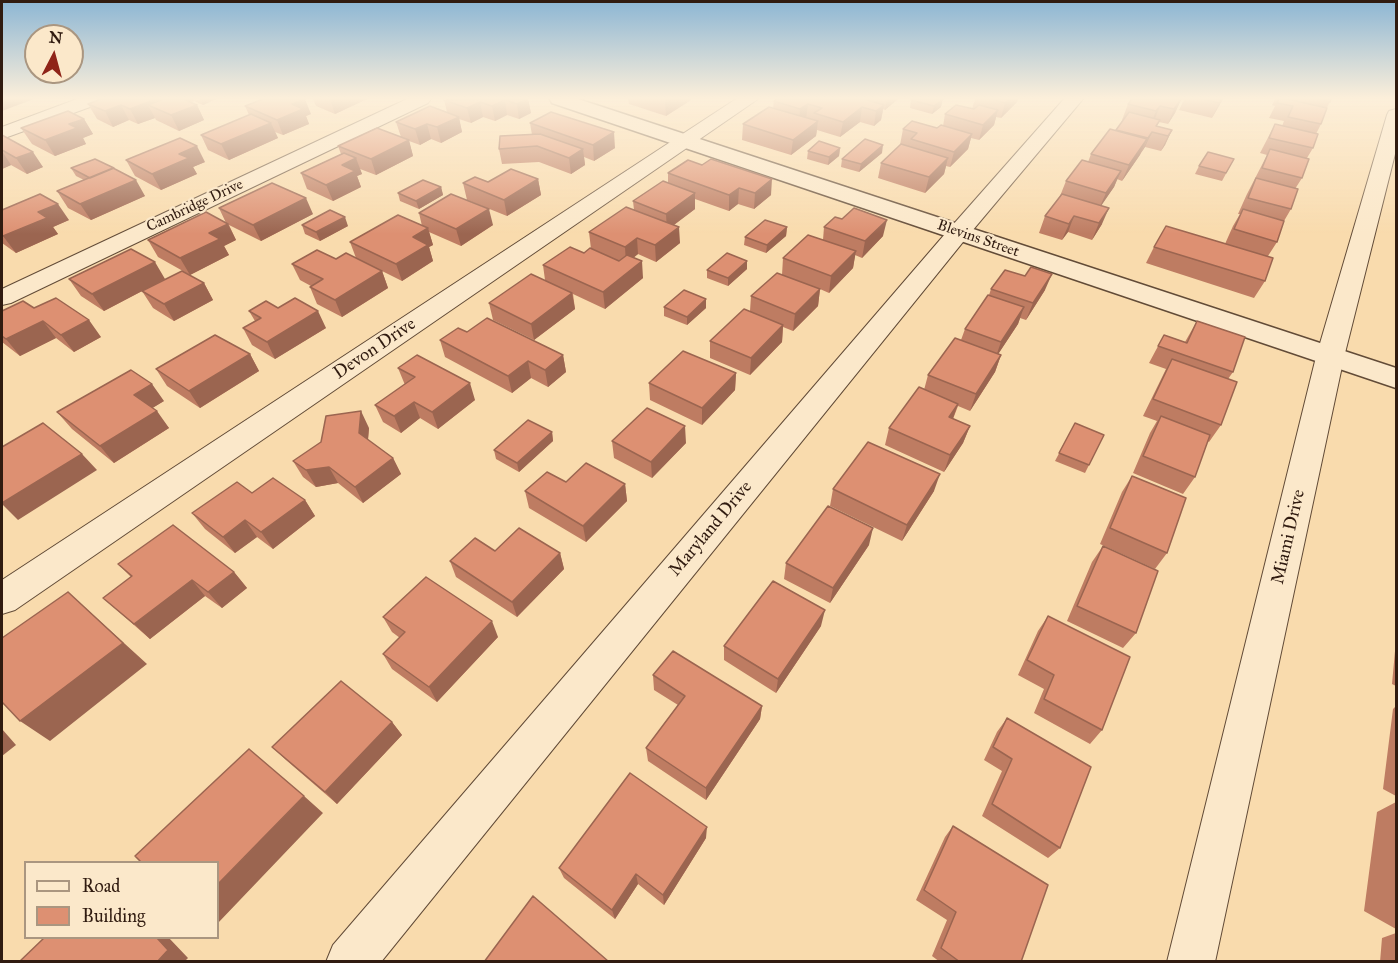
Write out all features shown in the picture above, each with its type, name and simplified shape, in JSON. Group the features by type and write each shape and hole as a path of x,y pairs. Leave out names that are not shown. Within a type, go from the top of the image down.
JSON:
{"street":[{"name":"Cambridge Drive","path":"2,298 327,144"},
{"name":"Devon Drive","path":"2,598 681,144"},
{"name":"Blevins Street","path":"699,144 1396,378"},
{"name":"Maryland Drive","path":"351,962 959,232 1035,144"},
{"name":"Miami Drive","path":"1191,962 1330,357 1388,144"}],"building":[{"path":"2,144 18,144 33,152 16,158 2,150"},
{"path":"165,144 197,146 179,154 189,158 152,174 126,160"},
{"path":"342,144 401,144 371,159 338,146"},
{"path":"499,144 568,144 583,149 569,158 537,146 499,149"},
{"path":"816,144 828,144 840,148 829,157 808,151"},
{"path":"859,144 883,145 861,164 842,159"},
{"path":"901,144 948,158 929,177 881,163"},
{"path":"927,144 962,144 954,152"},
{"path":"1099,144 1144,144 1129,165 1091,154"},
{"path":"1295,144 1314,144 1313,148"},
{"path":"1270,149 1309,159 1302,178 1262,168"},
{"path":"1208,152 1234,159 1226,173 1199,166"},
{"path":"344,153 356,158 342,165 355,171 326,185 301,173"},
{"path":"95,159 114,168 90,178 71,168"},
{"path":"711,159 772,179 755,193 739,188 729,195 668,173 688,160 702,165"},
{"path":"1082,160 1121,171 1106,193 1066,181"},
{"path":"113,168 136,180 80,204 57,191"},
{"path":"511,169 538,179 504,200 463,183 475,177 488,182"},
{"path":"1256,178 1298,189 1291,209 1248,198"},
{"path":"423,180 441,187 416,201 398,193"},
{"path":"663,181 695,193 666,214 633,201"},
{"path":"272,183 306,198 253,225 219,208"},
{"path":"40,194 58,204 38,212 47,218 3,236 2,210"},
{"path":"451,194 489,209 456,229 419,213"},
{"path":"1062,194 1109,208 1099,223 1074,216 1069,224 1045,216"},
{"path":"626,207 679,227 655,245 637,238 625,247 589,232"},
{"path":"854,208 887,220 865,241 824,227 835,217 842,219"},
{"path":"1243,209 1284,221 1277,242 1234,229"},
{"path":"330,210 345,217 316,232 302,225"},
{"path":"206,212 228,224 209,233 220,239 180,258 148,240"},
{"path":"398,215 428,228 413,237 428,245 396,264 350,242"},
{"path":"765,220 787,227 767,245 745,237"},
{"path":"1166,226 1273,258 1265,281 1154,247"},
{"path":"808,235 856,251 831,276 783,258"},
{"path":"570,247 584,253 590,248 619,261 627,255 642,261 603,292 543,265"},
{"path":"131,249 155,262 92,294 69,279"},
{"path":"317,250 336,259 346,253 382,271 335,300 310,287 323,279 292,264"},
{"path":"727,253 747,261 728,278 707,270"},
{"path":"1031,267 1052,274 1033,303 991,289 1005,270 1025,276"},
{"path":"182,271 204,283 164,304 142,291"},
{"path":"777,273 820,289 795,314 751,296"},
{"path":"531,274 572,293 531,324 489,303"},
{"path":"684,290 706,299 687,317 664,307"},
{"path":"988,295 1024,307 1001,342 965,329"},
{"path":"56,298 89,320 61,335 43,321 6,339 2,336 2,311 23,301 34,308"},
{"path":"295,298 318,311 267,342 243,328 261,318 249,311 266,301 278,308"},
{"path":"744,309 783,325 751,358 710,341"},
{"path":"487,318 563,355 545,370 528,361 508,376 440,340 458,328 467,332"},
{"path":"1197,321 1245,337 1233,372 1158,346 1164,335 1187,343"},
{"path":"215,335 250,354 189,391 156,369"},
{"path":"955,338 1001,355 976,394 928,375"},
{"path":"683,351 736,373 702,408 649,383"},
{"path":"417,355 470,383 432,412 414,402 394,416 375,405 415,377 398,368"},
{"path":"1172,359 1237,382 1221,425 1153,399"},
{"path":"131,370 152,384 134,395 157,411 100,446 57,412"},
{"path":"919,387 958,404 949,417 970,426 950,455 889,428"},
{"path":"647,408 685,426 651,462 612,441"},
{"path":"361,411 359,433 393,458 355,487 329,467 306,470 293,461 321,442 326,416"},
{"path":"1161,416 1210,435 1195,477 1143,456"},
{"path":"528,420 552,432 517,463 494,450"},
{"path":"43,423 82,454 2,503 2,447"},
{"path":"1075,423 1104,435 1089,465 1059,453"},
{"path":"868,442 940,474 907,525 833,489"},
{"path":"586,463 625,484 583,526 525,491 547,472 566,482"},
{"path":"1132,476 1186,498 1167,553 1110,528"},
{"path":"273,478 305,500 261,532 245,520 223,537 192,513 237,482 252,493"},
{"path":"828,506 873,528 833,588 786,563"},
{"path":"173,525 234,572 208,592 192,580 134,624 103,598 132,576 118,564"},
{"path":"519,528 560,553 512,602 450,561 475,538 495,551"},
{"path":"1103,546 1158,571 1136,633 1077,606"},
{"path":"426,577 492,621 429,687 383,654 405,632 383,617"},
{"path":"773,581 825,610 778,679 724,646"},
{"path":"68,592 123,643 20,721 2,702 2,638"},
{"path":"1048,616 1130,657 1102,730 1044,699 1054,675 1027,660"},
{"path":"673,651 762,706 706,788 646,748 685,696 653,675"},
{"path":"341,681 392,722 325,792 272,747"},
{"path":"1007,718 1091,767 1060,848 992,804 1012,759 993,747"},
{"path":"249,749 304,796 219,883 219,861 140,861 135,856"},
{"path":"630,773 707,827 663,895 636,874 612,910 559,868"},
{"path":"953,826 1048,885 1021,962 960,962 941,948 956,912 924,890"},
{"path":"533,896 608,961 484,962"},
{"path":"43,939 158,939 168,950 157,962 19,962"}]}
